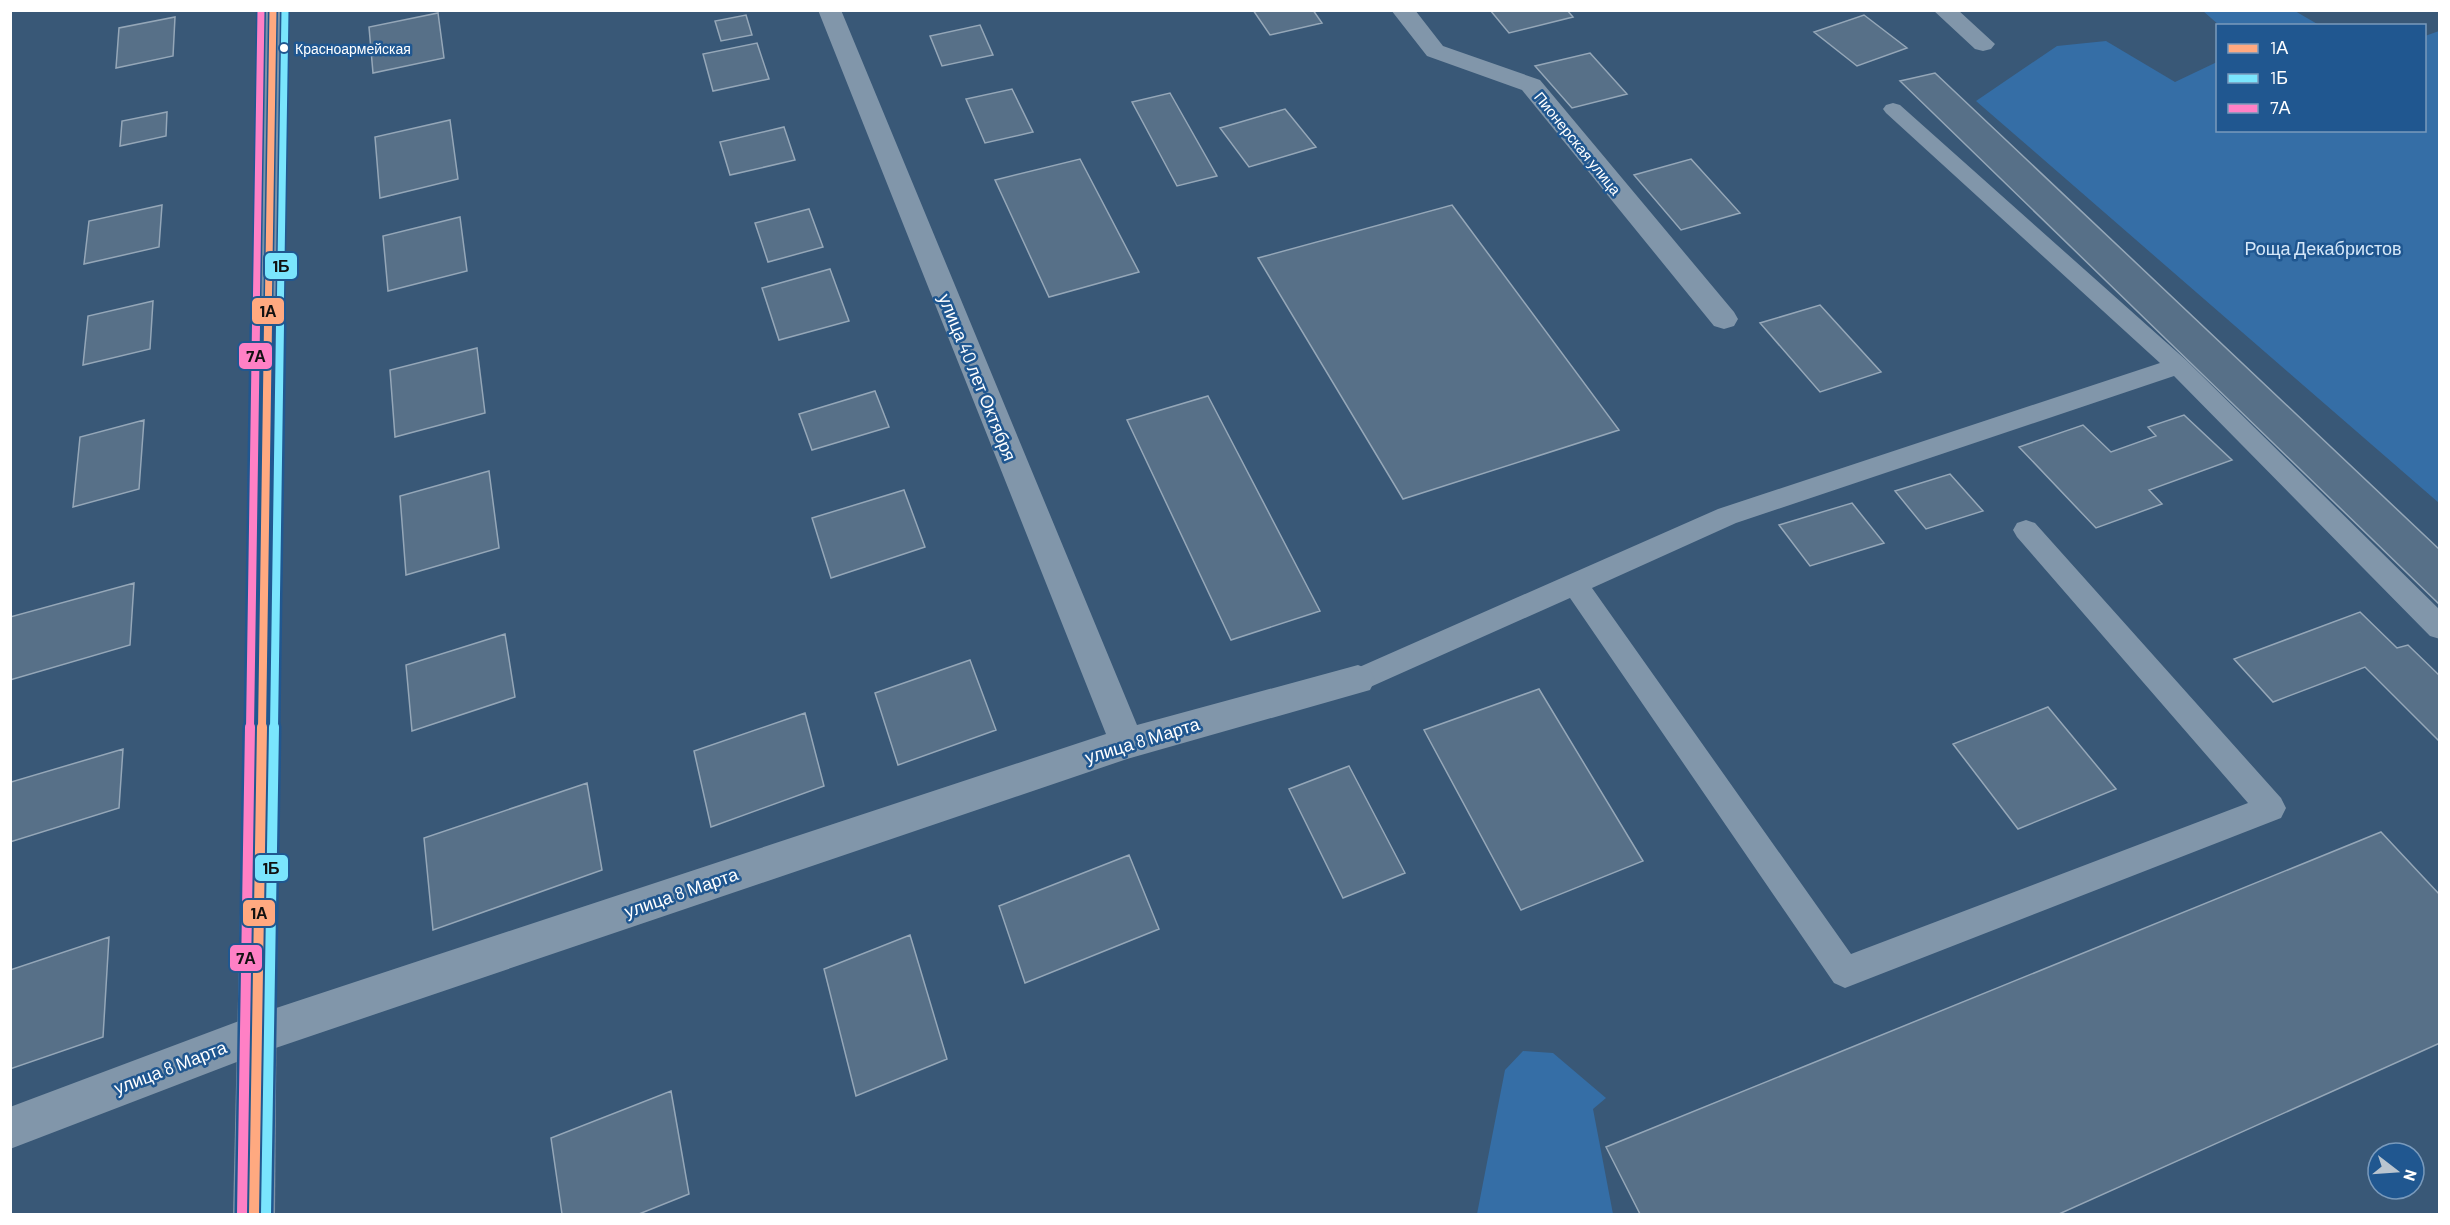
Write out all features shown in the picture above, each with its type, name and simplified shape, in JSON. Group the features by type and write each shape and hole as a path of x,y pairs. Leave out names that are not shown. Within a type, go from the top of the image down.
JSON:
{"main road":[{"path":"254,1215 255,1035 273,10"}],"street":[{"name":"улица 40 лет Октября","path":"830,10 1127,743"},
{"name":"Пионерская улица","path":"1402,10 1435,51 1531,85 1724,319"},
{"path":"1944,10 1983,44"},
{"name":"улица 8 Марта","path":"10,1128 255,1035 1127,743 1358,680"}],"lane":[{"path":"1893,109 2178,366 2439,628"},
{"path":"1358,680 1727,516 2178,366"},
{"path":"1575,584 1845,972 2271,808 2026,530"}],"green space":[{"path":"2203,11 2295,11 2317,24 2218,24"},
{"name":"Роща Декабристов","path":"2440,31 2439,503 1976,101 2057,46 2106,41 2175,82 2216,62 2216,132 2426,132 2426,36"},
{"path":"1523,1051 1553,1053 1606,1098 1593,1109 1613,1214 1477,1214 1505,1070"}],"building":[{"path":"1253,10 1313,10 1322,23 1270,35"},
{"path":"1490,10 1567,10 1573,17 1509,33"},
{"path":"438,13 444,58 373,73 369,27"},
{"path":"746,15 752,35 721,41 715,21"},
{"path":"1864,15 1907,48 1857,66 1814,32"},
{"path":"175,17 173,56 116,68 119,28"},
{"path":"980,25 993,55 942,66 930,36"},
{"path":"757,43 769,79 713,91 703,54"},
{"path":"1590,53 1627,94 1572,108 1535,66"},
{"path":"1935,73 2440,550 2440,605 1900,81"},
{"path":"1012,89 1033,132 985,143 966,99"},
{"path":"1170,93 1217,176 1177,186 1132,102"},
{"path":"1285,109 1316,147 1249,167 1220,128"},
{"path":"167,112 166,136 120,146 122,121"},
{"path":"450,120 458,179 380,198 375,137"},
{"path":"784,127 795,160 730,175 720,142"},
{"path":"1080,159 1139,272 1049,297 995,180"},
{"path":"1691,159 1740,213 1681,230 1634,175"},
{"path":"162,205 159,247 84,264 89,221"},
{"path":"1452,205 1619,430 1403,499 1258,258"},
{"path":"809,209 823,247 768,262 755,223"},
{"path":"460,217 467,271 388,291 383,236"},
{"path":"830,269 849,321 779,340 762,288"},
{"path":"153,301 150,349 83,365 88,316"},
{"path":"1820,305 1881,372 1820,392 1760,323"},
{"path":"477,348 485,413 395,437 390,370"},
{"path":"875,391 889,427 812,450 799,414"},
{"path":"1208,396 1320,611 1231,640 1127,420"},
{"path":"2184,415 2232,460 2149,490 2162,504 2096,528 2019,447 2083,425 2111,452 2156,436 2148,427"},
{"path":"144,420 139,489 73,507 80,437"},
{"path":"489,471 499,548 406,575 400,496"},
{"path":"1950,474 1983,511 1926,529 1895,491"},
{"path":"904,490 925,547 831,578 812,518"},
{"path":"1852,503 1884,543 1810,566 1779,525"},
{"path":"134,583 130,645 10,680 10,617"},
{"path":"2360,612 2397,648 2408,645 2440,676 2440,742 2365,667 2273,702 2234,659"},
{"path":"505,634 515,697 412,731 406,665"},
{"path":"970,660 996,730 898,765 875,693"},
{"path":"1539,689 1643,861 1521,910 1424,730"},
{"path":"2048,707 2116,789 2018,829 1953,744"},
{"path":"805,713 824,786 711,827 694,751"},
{"path":"123,749 119,808 10,842 11,782"},
{"path":"1349,766 1405,873 1343,898 1289,789"},
{"path":"587,783 602,870 433,930 424,838"},
{"path":"2381,832 2440,895 2440,1043 2059,1214 1640,1214 1606,1147"},
{"path":"1129,855 1159,929 1025,983 999,906"},
{"path":"910,935 947,1059 856,1096 824,969"},
{"path":"109,937 103,1037 10,1069 10,970"},
{"path":"671,1091 689,1194 639,1214 562,1214 551,1138"}],"transit line":[{"name":"7А","path":"242,1214 261,10"},
{"name":"1А","path":"254,1214 273,10"},
{"name":"1Б","path":"266,1214 285,10"}],"place":[{"name":"Красноармейская","path":"284,48"}]}
